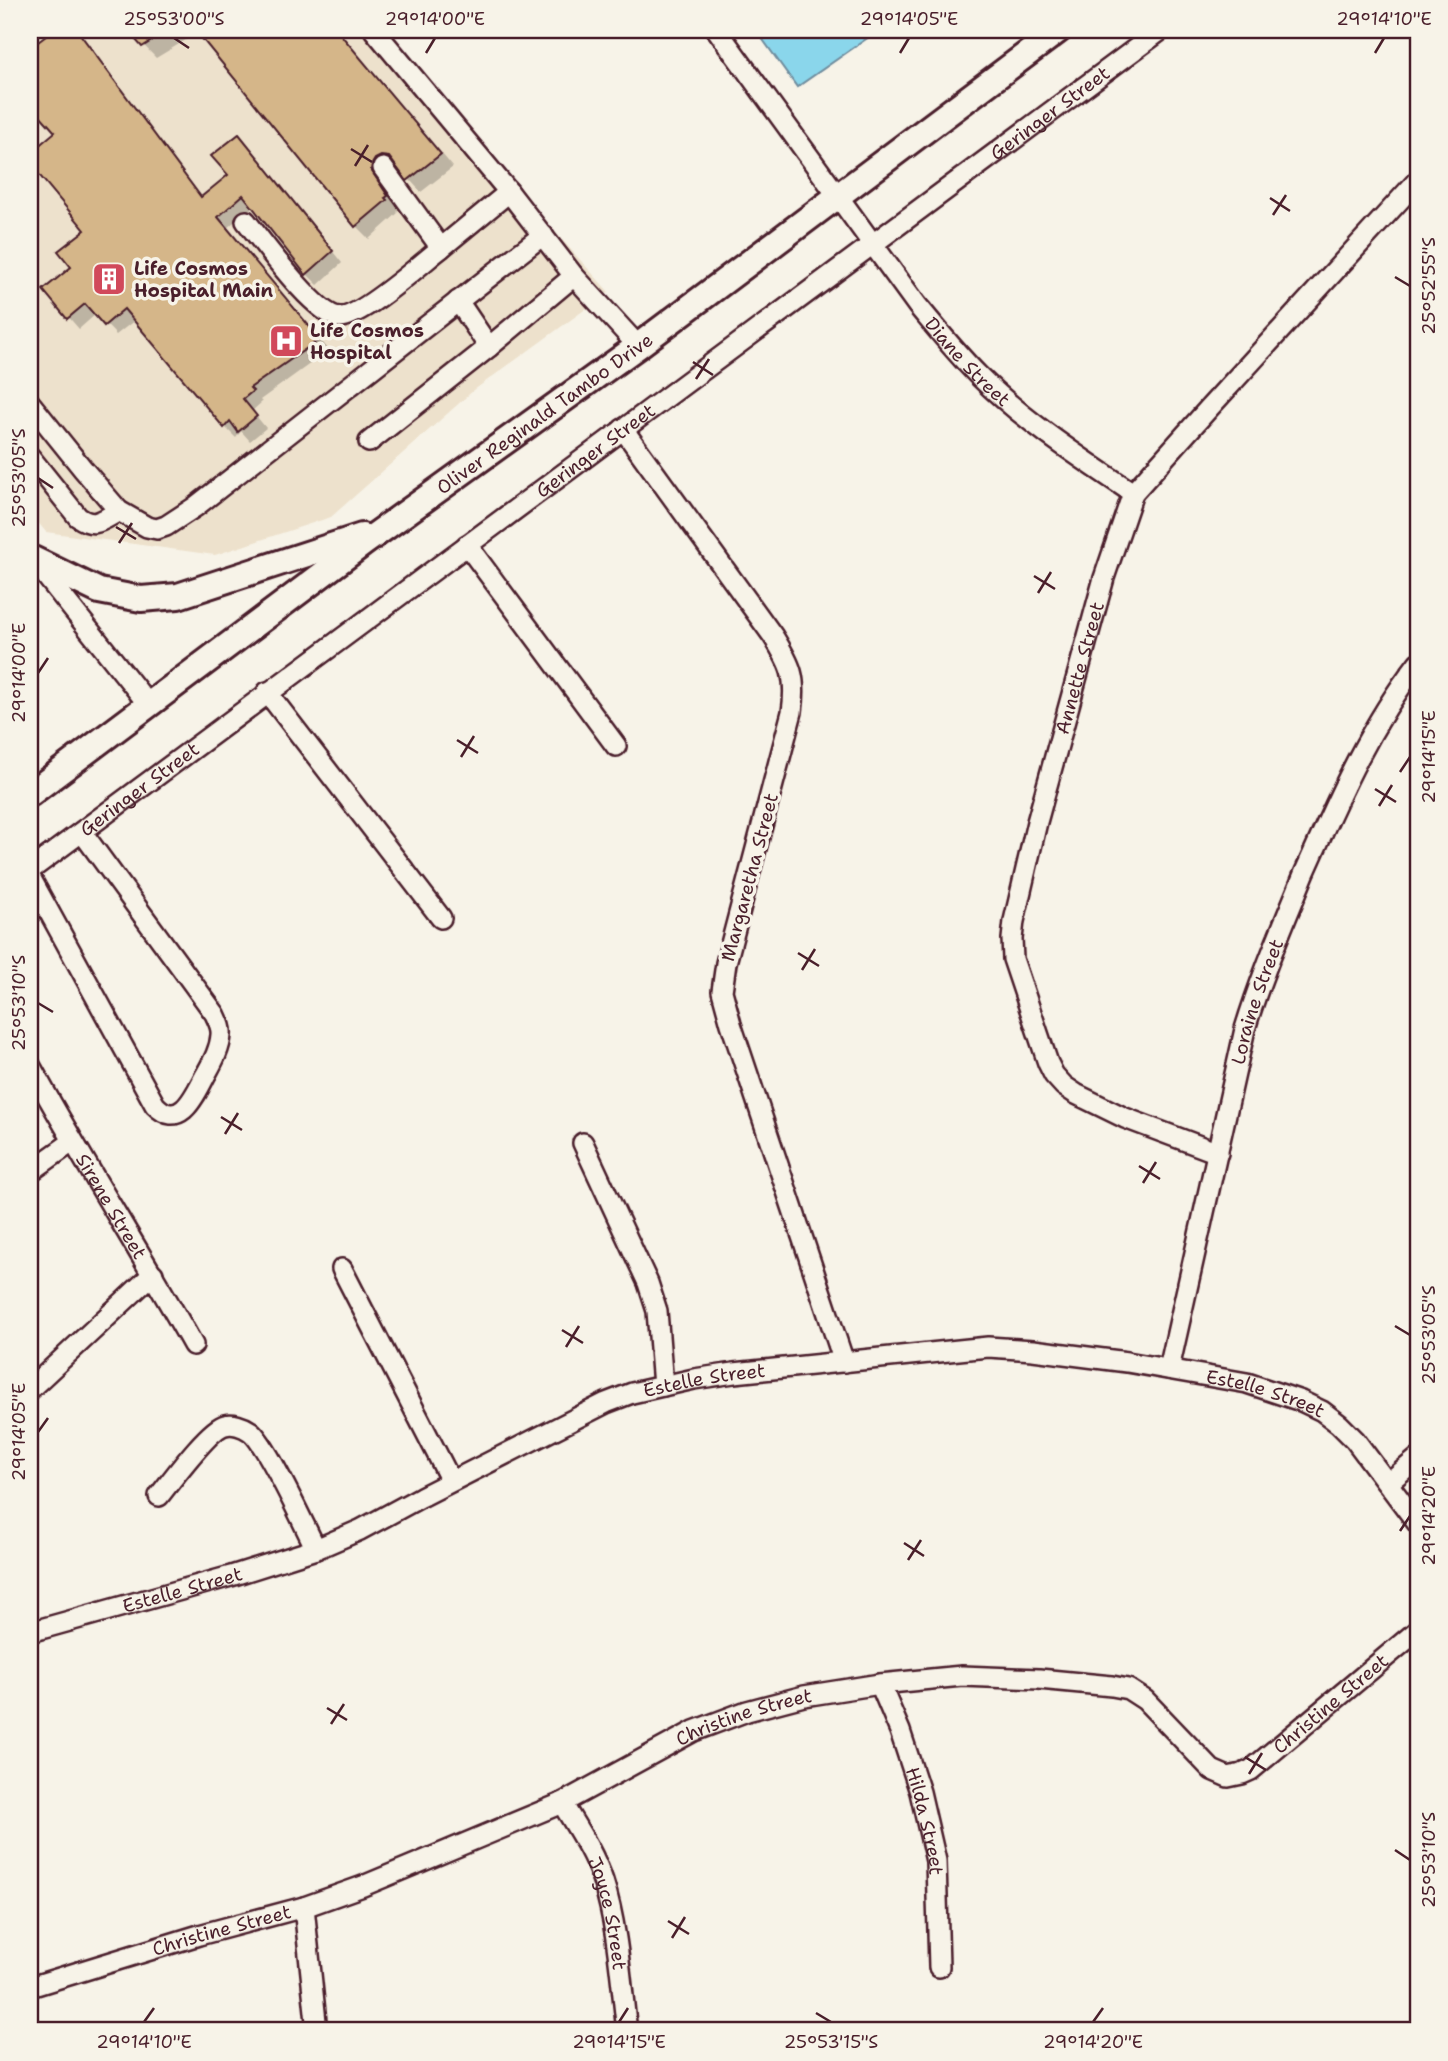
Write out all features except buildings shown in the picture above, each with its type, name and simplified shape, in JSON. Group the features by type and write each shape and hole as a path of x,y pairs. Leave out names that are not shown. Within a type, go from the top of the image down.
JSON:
{"main road":[{"name":"Oliver Reginald Tambo Drive","path":"30,794 383,529 638,346 1059,30"},
{"path":"31,557 99,591 141,599 178,596 383,529"}],"street":[{"path":"374,30 509,192 574,276 638,346"},
{"name":"Diane Street","path":"717,30 917,304 951,346 978,376 1016,409 1133,493"},
{"name":"Geringer Street","path":"30,870 1161,30"},
{"path":"383,168 442,248"},
{"name":"Annette Street","path":"1218,1153 1125,1118 1076,1094 1054,1075 1013,959 1014,921 1037,822 1104,578 1133,493 1418,180"},
{"path":"246,221 298,286 319,306 338,317 350,315 367,306 509,192"},
{"path":"30,403 119,511 146,527 157,529 195,507 543,234"},
{"path":"369,442 574,276"},
{"path":"458,300 489,346"},
{"name":"Margaretha Street","path":"623,429 773,636 788,660 795,685 792,712 726,962 722,991 735,1037 845,1362"},
{"path":"30,457 78,517 87,523 94,524 119,511"},
{"path":"467,545 616,746"},
{"path":"31,557 148,704"},
{"name":"Loraine Street","path":"1169,1369 1245,1029 1256,992 1312,856 1366,740 1418,663"},
{"path":"268,692 441,919"},
{"path":"30,877 156,1105 169,1114 181,1111 195,1096 217,1054 220,1025 215,1014 82,832"},
{"name":"Sirene Street","path":"30,1065 72,1142 193,1345"},
{"path":"30,1172 72,1142"},
{"path":"583,1143 648,1283 657,1311 663,1386"},
{"path":"342,1269 452,1481"},
{"path":"30,1389 153,1274"},
{"name":"Estelle Street","path":"30,1632 231,1576 316,1549 360,1530 606,1403 632,1393 734,1373 988,1347 1033,1350 1169,1369 1257,1386 1322,1411 1354,1440 1388,1483"},
{"path":"159,1496 210,1435 223,1425 237,1425 252,1432 266,1452 316,1549"},
{"path":"1418,1458 1388,1483 1418,1524"},
{"name":"Christine Street","path":"30,1987 199,1935 304,1908 471,1843 562,1803 694,1731 747,1711 804,1696 880,1684 962,1676 1039,1679 1128,1689 1145,1700 1212,1770 1228,1777 1234,1776 1251,1770 1418,1630"},
{"name":"Hilda Street","path":"880,1684 900,1731 920,1792 936,1861 939,1967"},
{"name":"Joyce Street","path":"562,1803 583,1838 603,1881 618,1956 627,2031"},
{"path":"304,1908 317,2031"}],"shaded area":[{"name":"Life Cosmos Hospital","path":"30,30 373,30 609,292 474,390 331,517 215,555 46,532 30,513"}],"water":[{"path":"756,30 879,30 797,87"}],"place":[{"name":"Life Cosmos Hospital Main","path":"109,279"},
{"name":"Life Cosmos Hospital","path":"286,341"}]}
